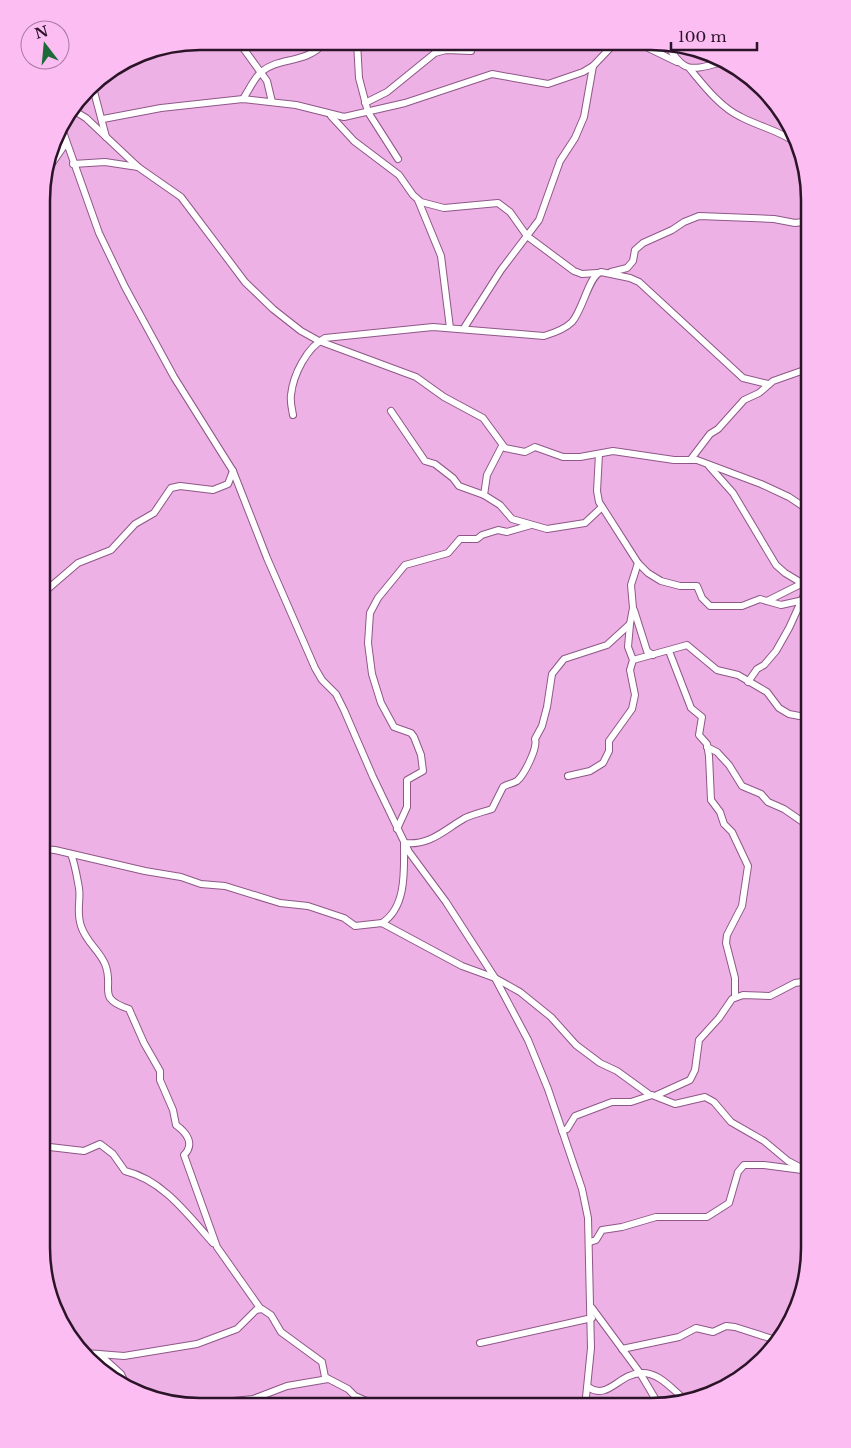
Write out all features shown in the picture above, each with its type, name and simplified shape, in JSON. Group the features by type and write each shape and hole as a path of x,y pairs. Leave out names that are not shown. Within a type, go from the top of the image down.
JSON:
{"street":[{"path":"244,50 267,81 272,102"},
{"path":"243,99 262,72 274,66 308,56 315,50"},
{"path":"357,50 359,78 368,112 398,159"},
{"path":"365,103 382,96 435,53 446,50 470,52"},
{"path":"103,119 161,108 243,99 306,107 331,116 344,117 405,103 481,76 492,74 538,84 548,84 583,72 594,66 609,50"},
{"path":"652,50 690,69 735,114 787,137"},
{"path":"672,51 679,63"},
{"path":"690,69 714,64"},
{"path":"464,328 501,270 541,214 560,160 575,138 584,118 594,66"},
{"path":"95,93 103,119 106,137"},
{"path":"78,113 86,118 138,167 181,197 212,241 260,297 301,331 318,341 410,374 444,397 483,418 502,446 509,450 525,452 536,447 563,457 580,457 613,451 674,460 691,459 761,484 801,505"},
{"path":"331,116 354,141 399,175 418,199 441,256 450,328"},
{"path":"64,137 99,233 125,287 174,377 233,471 267,558 315,668 336,694 404,843 495,978 531,1046 582,1189 590,1242 592,1308 586,1398"},
{"path":"56,157 66,143"},
{"path":"73,164 105,162 138,167"},
{"path":"418,199 428,205 444,208 498,203 510,212 527,236 576,272 582,274 609,273 633,279 641,284 743,378 768,384"},
{"path":"609,273 627,268 632,261 635,250 643,243 699,216 774,219 795,223 801,222"},
{"path":"293,415 290,397 292,388 306,355 318,341 333,336 411,328 464,328 514,332 537,337 556,332 577,316 592,278 597,273"},
{"path":"691,459 710,434 718,429 744,400 759,393 768,384 801,371"},
{"path":"391,411 425,460 435,464 453,478 459,486 484,495 500,505 512,519 547,529 580,524 590,520 602,507"},
{"path":"484,495 487,475 502,446"},
{"path":"599,454 597,491 602,507 638,563 661,581 680,586 697,586 702,598 710,606 742,606 756,600 767,601 781,606 799,601"},
{"path":"710,466 734,493 776,565 785,573 801,582"},
{"path":"50,587 78,563 111,550 135,524 154,513 171,488 180,486 208,490 217,488 228,484 233,471"},
{"path":"397,829 407,807 407,780 423,771 424,762 414,736 394,727 378,693 370,665 370,613 378,598 405,565 448,552 460,538 477,539 482,535 498,530 507,532 531,525"},
{"path":"638,563 632,585 634,608 647,651 653,654"},
{"path":"767,601 801,587"},
{"path":"748,682 757,669 764,665 776,651 789,628 801,597"},
{"path":"568,776 590,771 603,763 609,751 609,741 626,720 635,698 630,670 633,660 628,647 630,624 634,608"},
{"path":"404,843 424,842 443,834 467,817 492,809 503,787 515,782 520,777 527,762 532,758 536,743 535,739 542,726 548,707 552,674 555,667 564,659 607,645 630,624"},
{"path":"633,660 687,645 717,670 738,676 767,692 779,708 788,714 801,716"},
{"path":"669,650 691,708 702,716 699,735 707,747 710,760 710,797 712,804 720,812 724,824 732,832 740,853 746,858 748,868 744,881 745,891 742,906 727,935 726,943 735,978 735,997"},
{"path":"707,747 717,752 729,765 742,786 761,794 768,802 801,820"},
{"path":"50,850 181,877 201,884 225,886 280,903 308,906 344,918 355,926 382,923 391,917 398,904 402,885 404,843"},
{"path":"71,854 79,889 77,905 80,924 88,942 104,962 108,972 107,987 109,997 114,1004 129,1009 144,1043 160,1071 160,1080 174,1110 176,1125 184,1130 190,1142 189,1150 184,1155 187,1167 196,1186 217,1247"},
{"path":"382,923 462,966 495,978 528,997 551,1017 576,1045 600,1063 617,1071 654,1095 675,1104 700,1098 710,1099 731,1122 764,1141 788,1161 801,1168"},
{"path":"562,1131 567,1129 575,1116 598,1106 612,1102 631,1102 690,1080 695,1070 699,1040 735,997 743,995 764,997 801,982"},
{"path":"50,1147 84,1151 100,1144 113,1154 125,1171 136,1173 157,1185 217,1247 260,1308 271,1315 282,1332 294,1343 322,1362 325,1377 348,1389 360,1398"},
{"path":"590,1242 596,1240 602,1230 622,1227 656,1217 707,1217 729,1203 738,1172 744,1165 764,1165 801,1170"},
{"path":"93,1353 124,1356 197,1344 237,1330 260,1308"},
{"path":"592,1308 640,1373 654,1398"},
{"path":"480,1343 592,1318"},
{"path":"622,1350 679,1337 696,1328 713,1332 726,1326 735,1326 771,1338"},
{"path":"99,1353 122,1376"},
{"path":"588,1387 596,1392 602,1392 619,1380 640,1373 663,1381 680,1395"},
{"path":"256,1398 286,1386 328,1379"}]}
